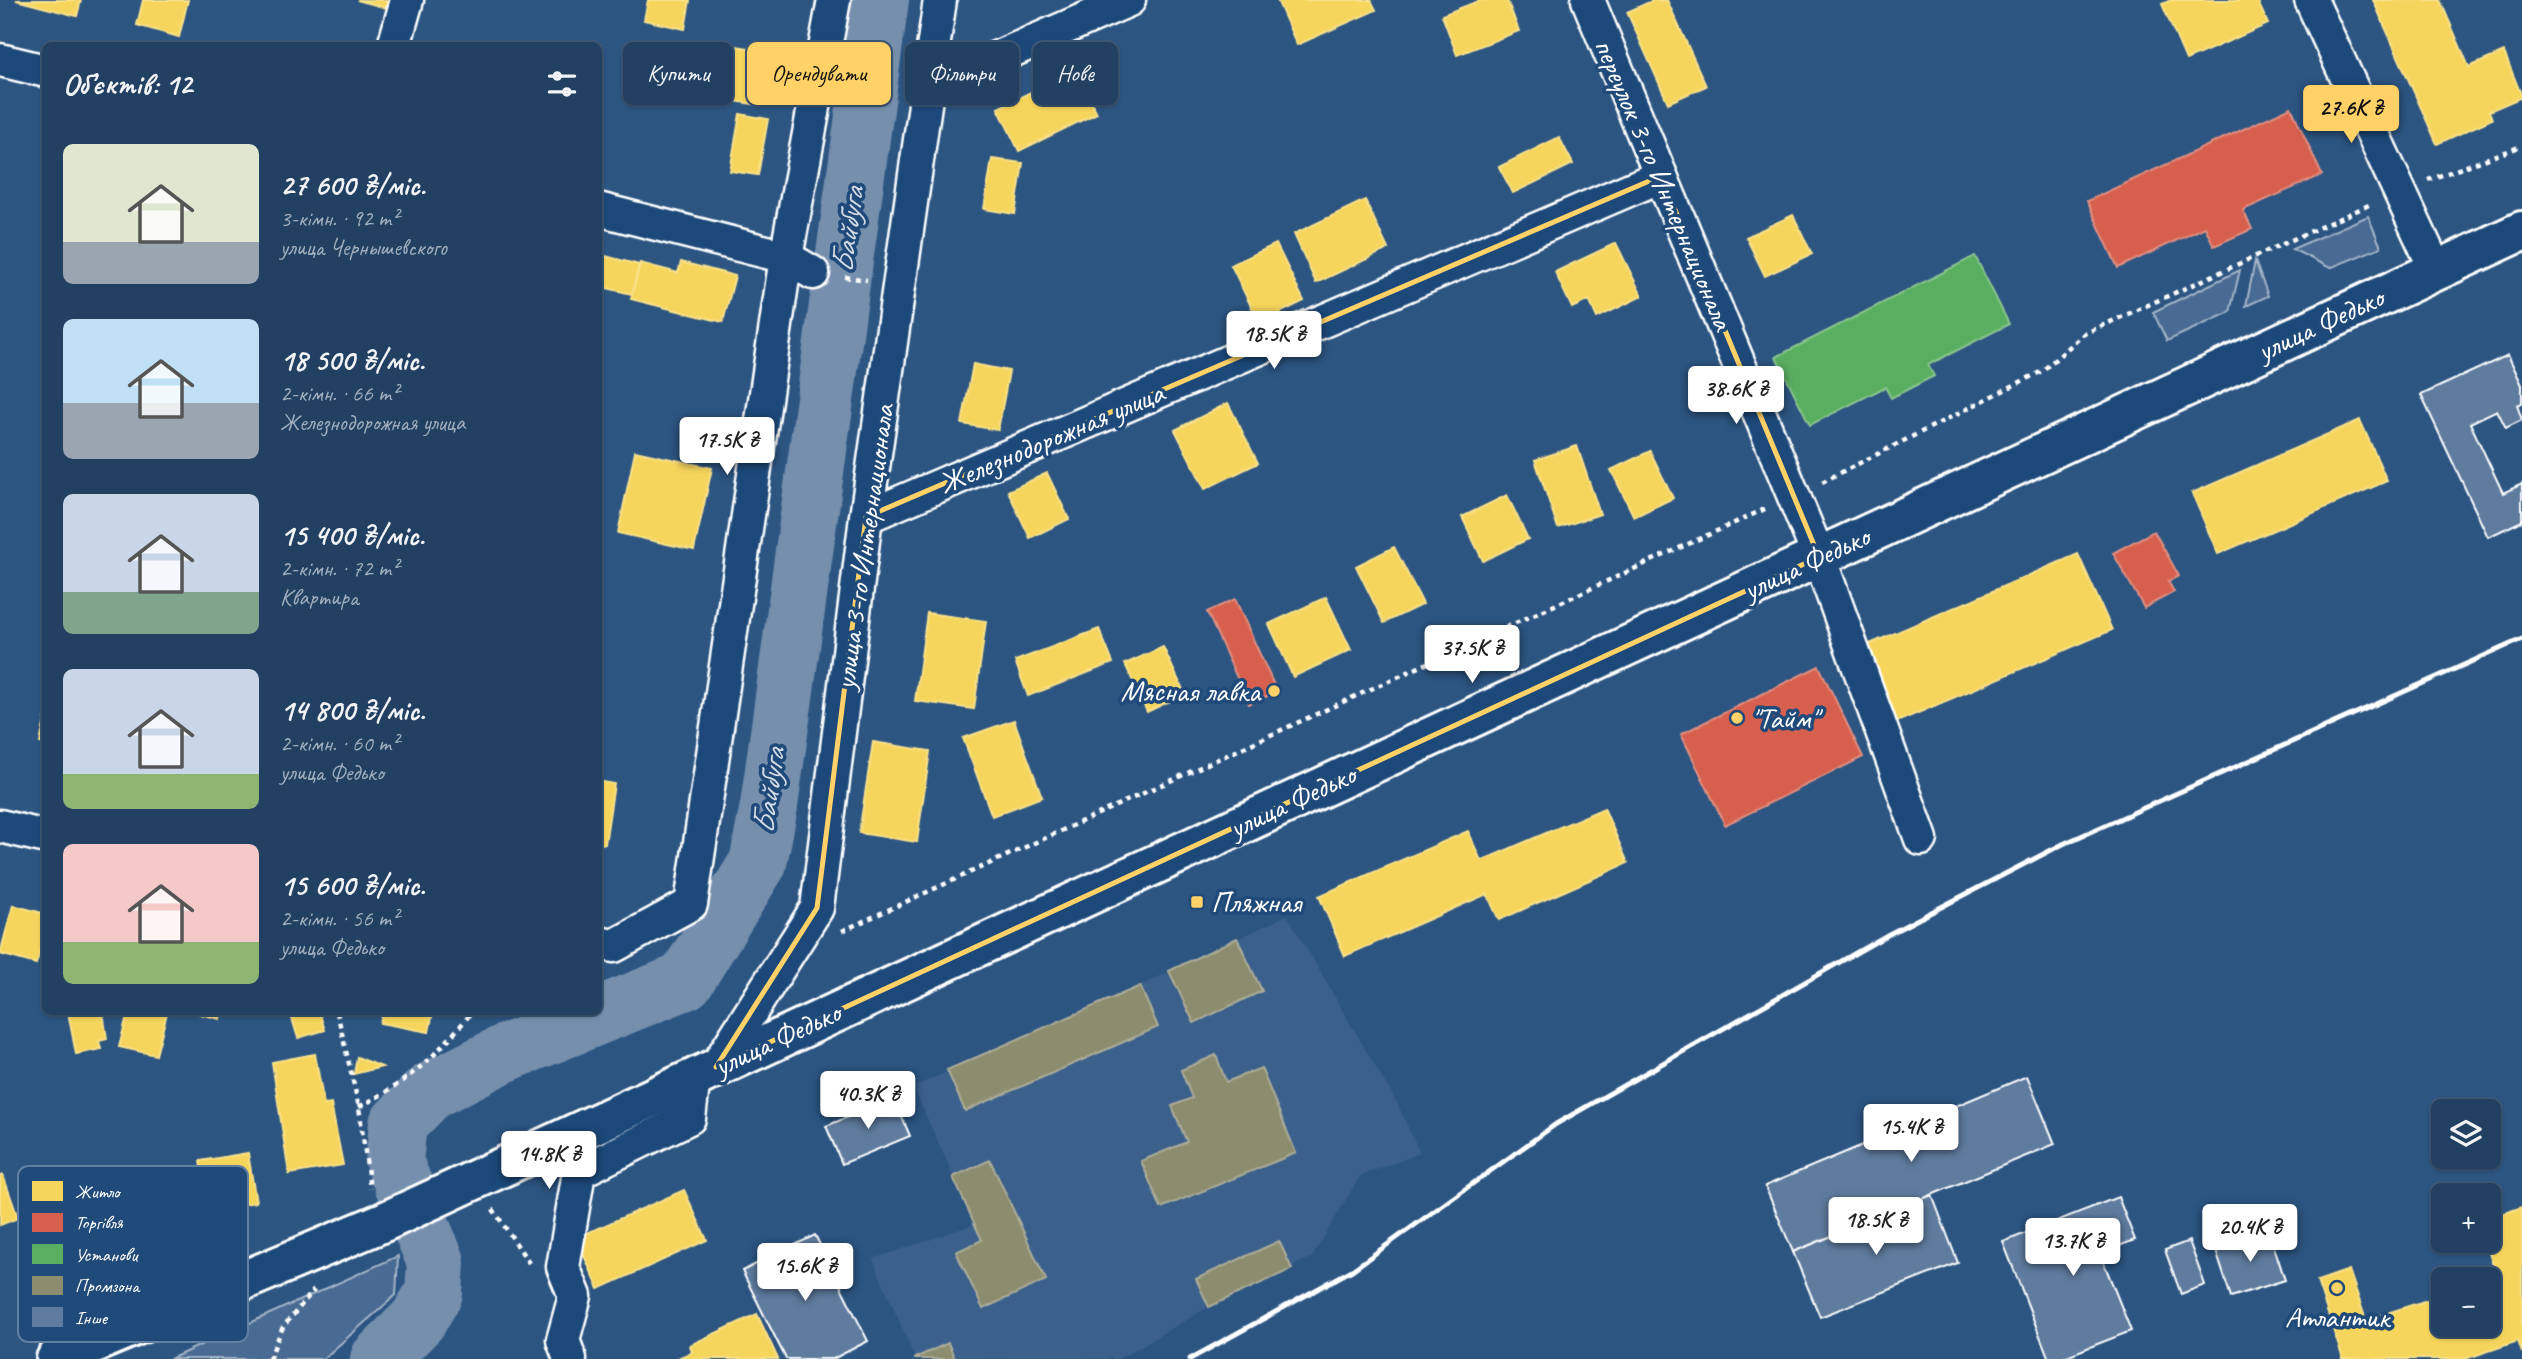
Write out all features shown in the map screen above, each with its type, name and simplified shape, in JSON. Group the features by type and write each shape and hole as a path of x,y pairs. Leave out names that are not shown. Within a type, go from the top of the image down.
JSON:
{"main road":[{"name":"улица Федько","path":"248,1268 378,1207 460,1185 2522,231"},
{"name":"улица Федько","path":"56,1359 92,1342"}],"street":[{"path":"395,42 407,0"},
{"path":"606,944 691,904 786,257 834,0"},
{"name":"улица 3-го Интернационала","path":"935,42 940,0"},
{"path":"1019,48 1129,0"},
{"name":"переулок 3-го Интернационала","path":"1588,0 1819,557 1921,839"},
{"path":"2311,0 2436,270"},
{"path":"0,60 42,71"},
{"name":"улица 3-го Интернационала","path":"705,1072 817,908 866,517 926,105"},
{"name":"Железнодорожная улица","path":"866,517 1661,176"},
{"path":"602,210 786,257 813,273"},
{"path":"0,826 42,836"},
{"path":"570,1359 563,1340 576,1296 563,1267 579,1172 689,1118 705,1072"}],"path":[{"path":"837,933 1794,496 2042,371 2084,334 2401,190 2522,146"},
{"path":"338,1015 378,1207"},
{"path":"359,1107 398,1086 435,1057 470,1015"},
{"path":"460,1185 553,1300 572,1310"},
{"path":"269,1359 283,1327"}],"highlighted area":[{"path":"1661,176 1819,557 716,1067 817,908 866,517"}],"shaded area":[{"path":"2368,216 2381,247 2330,268 2292,249"},
{"path":"2255,261 2268,296 2246,306"},
{"path":"2240,270 2230,312 2167,341 2153,312"},
{"path":"1287,915 1398,1105 1420,1153 1360,1176 1312,1257 1209,1307 1118,1359 915,1359 873,1259 975,1224 913,1087 1140,986"},
{"path":"398,1256 396,1295 323,1359 170,1359 208,1342 248,1342 248,1324"}],"building: Житло":[{"path":"16,0 81,0 77,16"},
{"path":"143,0 188,0 179,37 137,25"},
{"path":"357,0 389,0 387,8"},
{"path":"648,0 690,0 685,29 644,20"},
{"path":"1277,0 1371,0 1376,10 1297,45"},
{"path":"1481,0 1507,0 1519,31 1457,55 1442,15"},
{"path":"1654,0 1667,0 1706,86 1668,103 1627,12"},
{"path":"2171,0 2257,0 2268,24 2186,60 2162,4"},
{"path":"2373,0 2440,0 2469,67 2504,52 2522,97 2489,111 2492,119 2437,144"},
{"path":"733,46 747,48 747,103 733,101"},
{"path":"1033,91 1033,105 1093,105 1097,113 1019,151 998,108 1019,105 1019,98"},
{"path":"740,114 768,119 758,175 730,171"},
{"path":"1559,137 1573,164 1513,193 1499,167"},
{"path":"992,159 1023,163 1015,214 984,209"},
{"path":"1365,200 1388,249 1316,283 1294,234"},
{"path":"1793,215 1812,254 1765,276 1746,237"},
{"path":"1616,243 1642,296 1597,318 1589,300 1572,308 1555,272"},
{"path":"1276,244 1304,301 1259,323 1231,265"},
{"path":"602,255 639,265 632,294 602,287"},
{"path":"681,262 735,276 723,322 631,299 640,263 678,273"},
{"path":"973,364 1009,371 998,430 962,424"},
{"path":"1228,403 1258,463 1205,489 1175,430"},
{"path":"2360,420 2387,481 2218,554 2192,493"},
{"path":"1577,446 1600,514 1558,528 1535,460"},
{"path":"635,451 712,468 694,550 618,533"},
{"path":"1650,451 1673,498 1634,517 1611,470"},
{"path":"1047,473 1069,519 1030,538 1008,491"},
{"path":"1507,495 1528,539 1483,561 1462,517"},
{"path":"1394,547 1423,604 1384,623 1356,566"},
{"path":"2078,554 2112,630 1890,725 1858,649"},
{"path":"1326,597 1351,650 1293,677 1269,624"},
{"path":"927,613 986,621 974,709 915,701"},
{"path":"1099,629 1113,663 1028,696 1015,661"},
{"path":"1163,647 1185,694 1147,712 1125,664"},
{"path":"1014,720 1042,797 992,816 963,738"},
{"path":"873,742 930,751 917,842 859,833"},
{"path":"602,782 614,784 605,844 602,844"},
{"path":"1604,808 1628,863 1499,920 1487,894 1345,956 1319,896 1468,831 1481,861"},
{"path":"13,905 42,913 42,944 36,964 0,954"},
{"path":"69,1015 103,1015 107,1039 99,1041 101,1049 76,1054"},
{"path":"127,1015 166,1015 156,1055 119,1047"},
{"path":"204,1015 221,1015 220,1019"},
{"path":"291,1015 320,1015 325,1030 298,1038"},
{"path":"382,1015 432,1015 429,1032 380,1023"},
{"path":"315,1054 324,1105 331,1104 343,1165 289,1174 272,1062"},
{"path":"357,1057 382,1067 354,1074"},
{"path":"248,1153 256,1202 248,1203 248,1166 201,1166 200,1161"},
{"path":"3,1175 18,1218 0,1225 0,1177"},
{"path":"684,1190 707,1240 599,1289 576,1238"},
{"name":"Атлантик","path":"2522,1207 2522,1353 2518,1341 2465,1359 2343,1359 2317,1281 2349,1270 2366,1320 2431,1299 2431,1337 2501,1337 2501,1267 2494,1267 2489,1253 2501,1253 2501,1214"},
{"path":"757,1314 778,1359 676,1359 692,1352 690,1345"}],"building: Торгівля":[{"path":"2291,107 2322,175 2243,210 2252,229 2214,246 2205,227 2118,268 2087,201"},
{"path":"2154,531 2179,576 2168,581 2174,592 2144,608 2113,553"},
{"path":"1235,599 1277,692 1249,704 1207,612"},
{"path":"1819,666 1863,757 1725,825 1681,734"}],"building: Установи":[{"path":"1975,256 2009,324 1928,365 1934,376 1891,398 1885,387 1810,425 1776,357"}],"building: Промзона":[{"path":"1237,938 1262,991 1194,1023 1169,971"},
{"path":"1140,986 1158,1027 965,1111 947,1070"},
{"path":"1216,1055 1226,1082 1261,1068 1296,1153 1161,1208 1141,1161 1187,1142 1172,1106 1192,1098 1181,1070"},
{"path":"990,1160 1046,1280 983,1309 956,1252 982,1240 953,1177"},
{"path":"1279,1241 1292,1269 1209,1307 1196,1279"},
{"path":"948,1343 955,1359 915,1359 915,1358"}],"building: Інше":[{"path":"2508,355 2522,385 2522,403 2517,405 2522,420 2506,428 2497,410 2470,423 2503,493 2522,484 2522,521 2488,537 2421,395"},
{"path":"2027,1076 2055,1144 1793,1252 1765,1186"},
{"path":"894,1098 910,1136 842,1164 826,1126"},
{"path":"1932,1195 1958,1263 1820,1317 1793,1252"},
{"path":"2118,1197 2135,1240 2100,1253 2131,1331 2059,1359 2049,1359 2003,1242"},
{"path":"2269,1231 2285,1280 2231,1297 2215,1248"},
{"path":"815,1235 868,1341 833,1359 786,1359 742,1271"},
{"path":"2189,1241 2205,1285 2181,1294 2165,1250"}],"waterway":[{"name":"Байбуга","path":"602,1014 685,981 758,863 769,806 880,0"},
{"name":"Байбуга","path":"379,1359 418,1320 434,1293 436,1262 394,1162 398,1124 430,1091 503,1054 600,1015"}],"railway":[{"path":"1190,1359 1352,1270 1556,1124 1889,934 2063,844 2522,639"}],"place":[{"name":"Мясная лавка","path":"1274,691"},
{"name":"\"Тайм\"","path":"1737,718"},
{"name":"Пляжная","path":"1197,902"},
{"name":"Атлантик","path":"2337,1288"}]}
